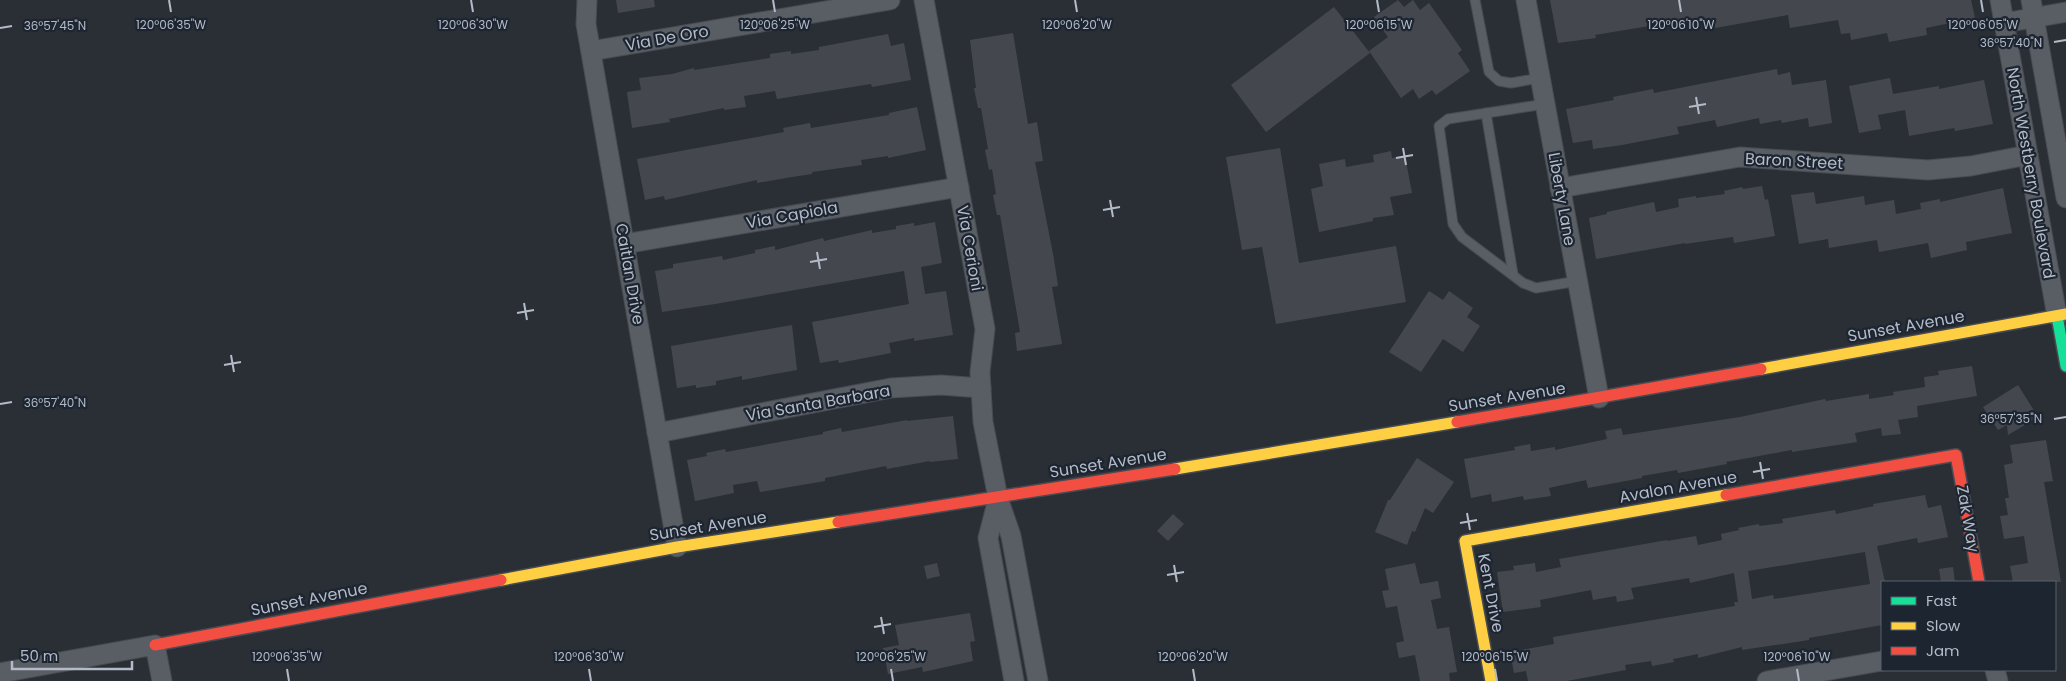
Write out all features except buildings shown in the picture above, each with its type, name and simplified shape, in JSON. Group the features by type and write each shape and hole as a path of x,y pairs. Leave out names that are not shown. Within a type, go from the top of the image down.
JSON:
{"main road":[{"path":"2062,315 2066,366"},
{"name":"Sunset Avenue","path":"155,645 677,547 998,498 1599,398 2062,315"},
{"name":"Avalon Avenue","path":"1465,541 1956,455"},
{"name":"Zak Way","path":"1956,455 1979,581"},
{"name":"Kent Drive","path":"1465,541 1491,681"}],"street":[{"name":"Caitlan Drive","path":"587,0 586,24 677,547"},
{"name":"Via De Oro","path":"591,51 890,0"},
{"name":"Via Cerioni","path":"924,0 985,329 980,372 983,422 998,498 1011,536 1038,681"},
{"name":"Liberty Lane","path":"1526,0 1599,398"},
{"name":"North Westberry Boulevard","path":"2000,0 2028,155 2062,315"},
{"name":"North Westberry Boulevard","path":"2033,9 2066,198"},
{"path":"2004,24 2033,9 2066,12"},
{"name":"Baron Street","path":"1560,188 1740,157 1928,170 1971,166 2028,155"},
{"name":"Via Capiola","path":"624,244 959,187"},
{"name":"Via Santa Barbara","path":"657,433 892,388 941,385 981,388"},
{"name":"Via Cerioni","path":"998,498 988,538 1014,681"},
{"path":"0,673 155,645 162,681"},
{"path":"1766,681 1881,661"}],"lane":[{"path":"1475,0 1489,72 1499,81 1511,83 1540,78"},
{"path":"1545,104 1448,119 1439,126 1453,224 1462,237 1523,283 1536,288 1578,281"},
{"path":"1486,113 1513,274"}],"traffic: fast":[{"path":"2057,316 2066,366"}],"traffic: slow":[{"path":"1761,369 2066,314"},
{"path":"1175,469 1457,422"},
{"path":"1491,681 1465,541 1726,495"},
{"path":"501,580 677,547 838,522"}],"traffic: jam":[{"path":"1457,422 1761,369"},
{"path":"1726,495 1956,455 1979,581"},
{"path":"838,522 1175,469"},
{"path":"155,645 501,580"}]}
